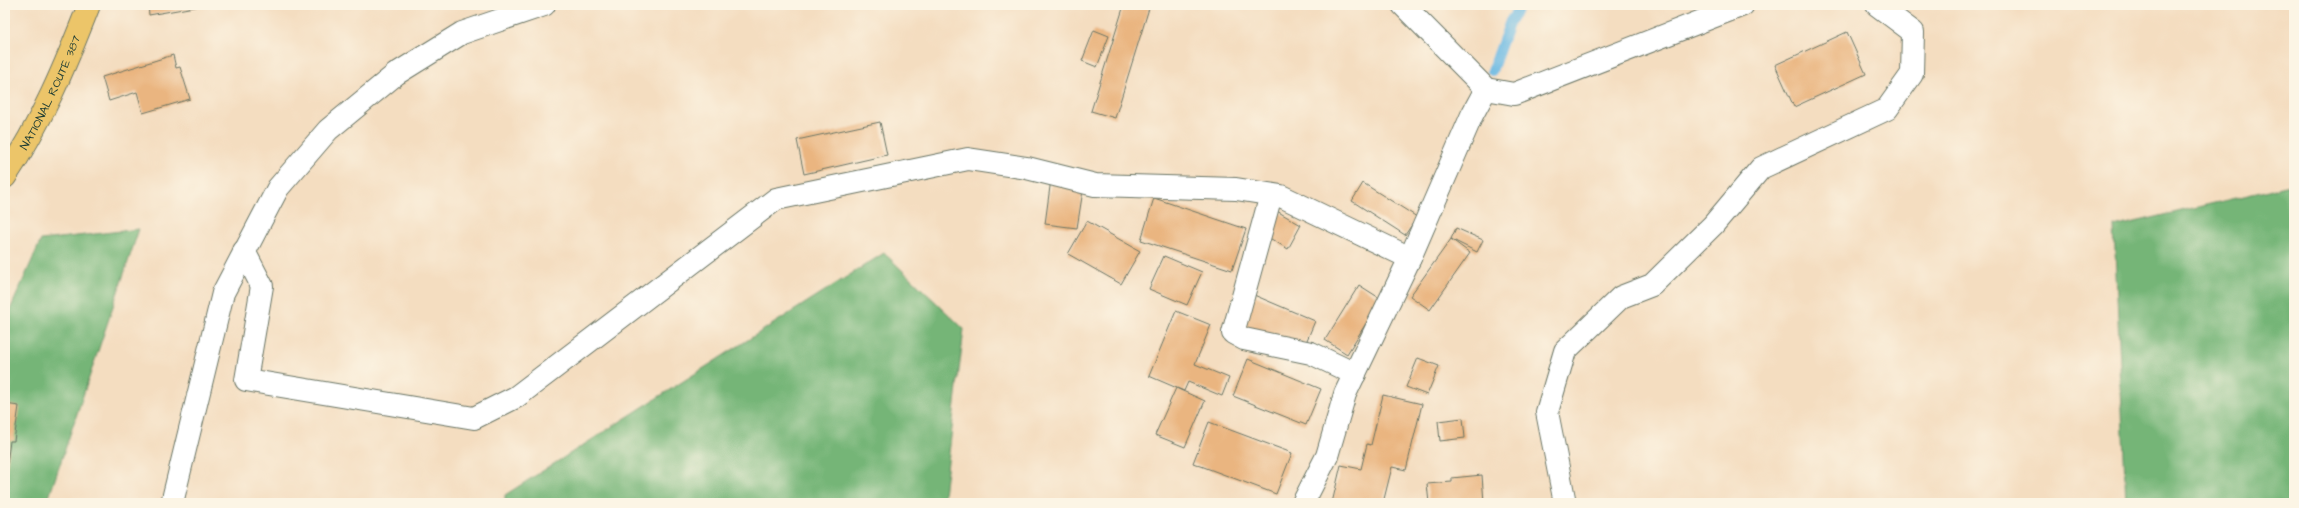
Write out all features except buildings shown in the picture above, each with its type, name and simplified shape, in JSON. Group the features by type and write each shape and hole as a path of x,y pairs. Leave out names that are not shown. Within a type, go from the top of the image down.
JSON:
{"highway":[{"name":"NATIONAL ROUTE 387","path":"5,177 28,143 72,48 89,5"}],"street":[{"path":"172,503 223,293 244,251 283,182 328,130 396,74 462,33 544,5"},
{"path":"1403,5 1486,90 1514,94 1743,5"},
{"path":"1565,503 1547,412 1565,351 1622,297 1652,285 1713,225 1761,168 1887,109 1912,74 1913,32 1877,5"},
{"path":"1303,503 1327,456 1345,394 1410,258 1472,115 1486,90"},
{"path":"244,251 262,286 246,380 474,418 516,397 776,199 968,159 1027,168 1094,185 1236,189 1281,196 1410,258"},
{"path":"1272,195 1233,334 1244,340 1311,353 1355,374"}],"green space":[{"path":"2294,184 2294,503 2126,503 2114,227"},
{"path":"139,229 47,503 5,503 5,321 41,240"},
{"path":"884,253 964,329 943,503 505,503 505,495"}],"waterway":[{"path":"1492,71 1510,21 1521,5"}]}
